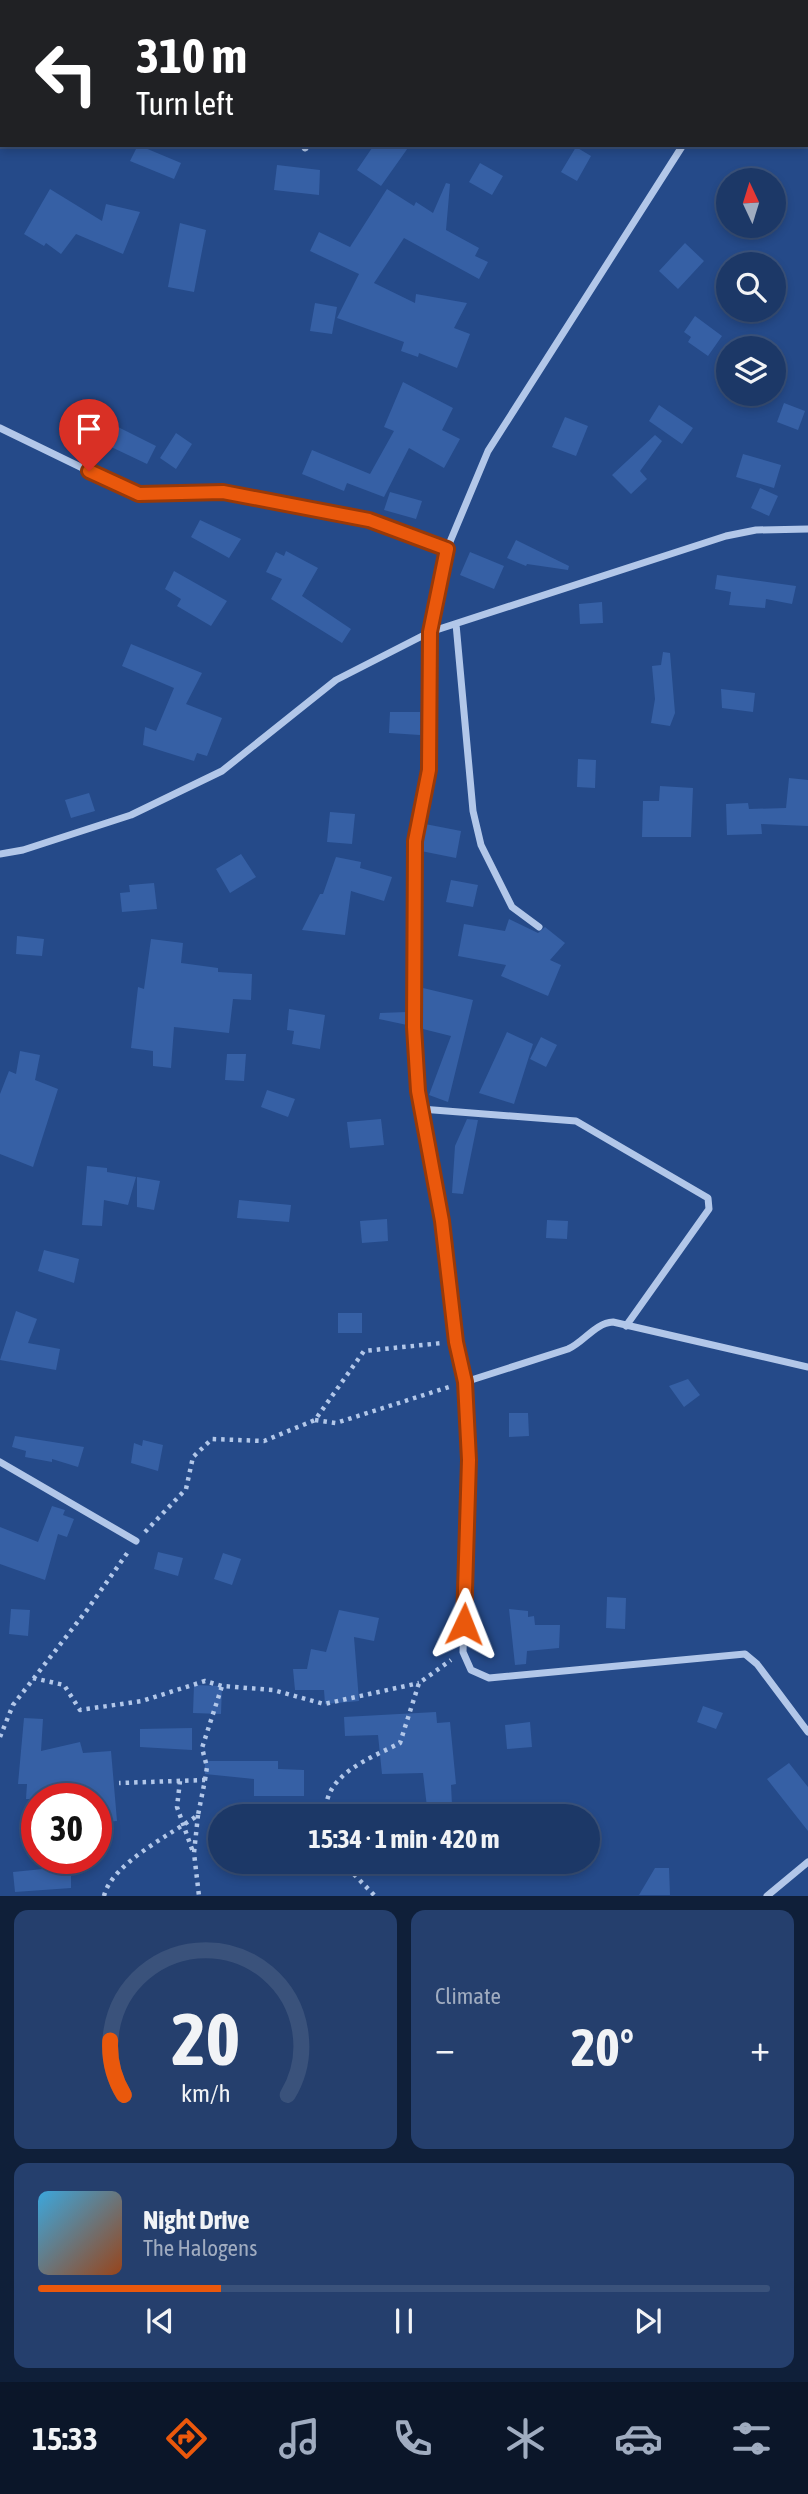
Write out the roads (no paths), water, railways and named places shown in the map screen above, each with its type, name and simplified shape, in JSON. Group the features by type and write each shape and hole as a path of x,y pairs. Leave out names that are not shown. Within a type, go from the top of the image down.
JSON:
{"street":[{"path":"682,147 488,451 447,549 430,632 429,770 415,847 414,1027 421,1109 442,1221 456,1342 465,1382 469,1460 463,1652 471,1670 489,1678 745,1654 757,1664 808,1732"},
{"path":"0,428 134,493 236,494 369,520 447,549"},
{"path":"0,854 23,850 131,815 200,782 229,767 336,680 430,632 726,536 756,530 808,529"},
{"path":"456,624 473,811 481,845 512,907 538,927"},
{"path":"421,1109 576,1121 708,1198 709,1209 626,1326"},
{"path":"465,1382 568,1349 606,1323 808,1367"},
{"path":"0,1462 136,1541"},
{"path":"767,1895 808,1862"}]}
